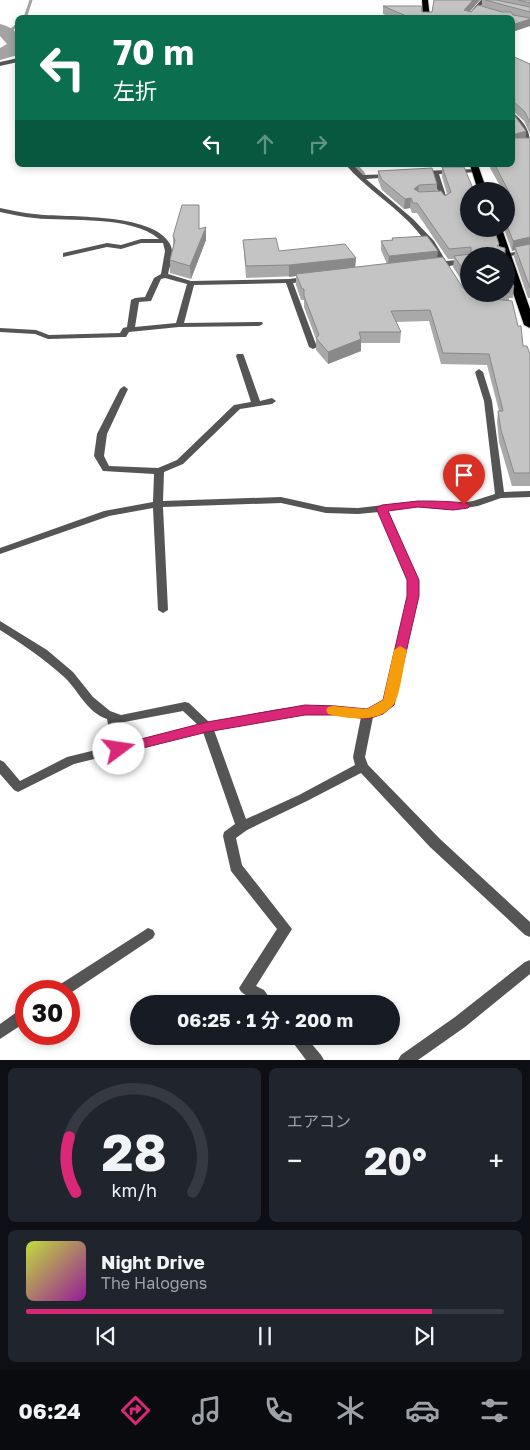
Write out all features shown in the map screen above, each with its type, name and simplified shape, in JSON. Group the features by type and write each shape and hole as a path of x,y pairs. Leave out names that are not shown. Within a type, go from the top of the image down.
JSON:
{"highway":[{"path":"425,0 427,15"},
{"path":"476,168 481,182"},
{"path":"515,285 530,326"}],"street":[{"path":"471,15 478,9 483,1 492,3"},
{"path":"0,64 15,61"},
{"path":"515,117 522,125 530,141"},
{"path":"522,125 530,124"},
{"path":"351,167 411,220 431,243 450,272"},
{"path":"417,174 476,168"},
{"path":"435,197 444,199 436,173"},
{"path":"360,177 399,174"},
{"path":"0,210 34,216 126,222 155,233 165,241 169,250 164,275"},
{"path":"66,255 107,245 121,247 141,242 165,241"},
{"path":"515,254 530,250"},
{"path":"426,266 460,262"},
{"path":"131,330 135,300 148,299 158,278 164,275 191,283 290,281 317,277"},
{"path":"290,281 302,314 304,329 313,347"},
{"path":"179,326 191,283"},
{"path":"0,330 36,332 48,337 105,337 123,335 126,330 179,326 259,324"},
{"path":"240,356 256,403"},
{"path":"479,372 488,401 500,495"},
{"path":"124,389 102,434 99,456 106,469 159,471 180,462 237,407 272,401"},
{"path":"159,471 158,504 163,610"},
{"path":"0,551 107,513 158,504 281,500 326,510 358,511 418,504 453,507 475,504 500,495 530,494"},
{"path":"0,765 18,787 71,760 207,727 305,710 335,710 368,714 378,711 389,702 413,596 413,580 382,508"},
{"path":"0,625 43,653 69,675 89,700 106,714 120,719 185,706 207,727 242,826"},
{"path":"368,714 359,757 362,767 435,843 530,931"},
{"path":"112,716 119,749"},
{"path":"260,995 246,988 285,928 236,867 229,836 242,826 303,798 362,767"},
{"path":"78,980 148,934"},
{"path":"406,1060 460,1022 530,966"},
{"path":"0,1032 15,1022"},
{"path":"303,1045 316,1060"}],"building":[{"path":"434,0 473,0 464,10 471,12 478,5 502,12 511,12 513,15 404,15 383,6 421,6 422,12 432,12"},
{"path":"485,0 496,0 530,7 530,12"},
{"path":"518,0 530,0 530,3"},
{"path":"515,15 530,19 515,24"},
{"path":"515,57 530,64 530,123 525,112 515,103"},
{"path":"515,116 526,131 515,134"},
{"path":"515,138 530,138 530,237 513,241 511,237 515,237 515,182 504,182 496,167 515,167"},
{"path":"442,167 464,167 470,182 460,182 460,237 497,237 499,244 497,246 501,247 460,247 449,249 417,203 413,203 411,198 405,199 382,180 378,171 432,168 437,184 419,185 414,189 419,192 441,191 445,196 451,192"},
{"path":"182,205 199,205 199,229 206,227 190,266 170,260 175,240 173,236"},
{"path":"427,236 438,251 389,256 381,241 393,240 392,238"},
{"path":"276,238 279,251 345,244 356,258 289,265 246,266 243,240"},
{"path":"530,244 530,288 515,247"},
{"path":"460,255 460,265 454,256"},
{"path":"443,257 460,283 460,302 512,302 518,326 521,326 523,346 527,346 530,354 530,473 514,473 501,430 498,411 503,411 489,354 443,353 430,310 391,311 401,332 359,332 361,339 328,352 316,338 319,335 304,296 304,289 302,289 296,274"}],"waterway":[{"path":"26,15 31,0"},
{"path":"8,33 15,27"},
{"path":"0,30 8,33 15,42"},
{"path":"0,54 15,48"},
{"path":"357,167 363,174"}],"slow traffic":[{"path":"333,710 368,714 378,711 389,702 400,650"}],"route":[{"path":"119,749 207,727 305,710 335,710 368,714 378,711 389,702 413,596 413,580 382,508 418,504 453,507 464,505"}]}
